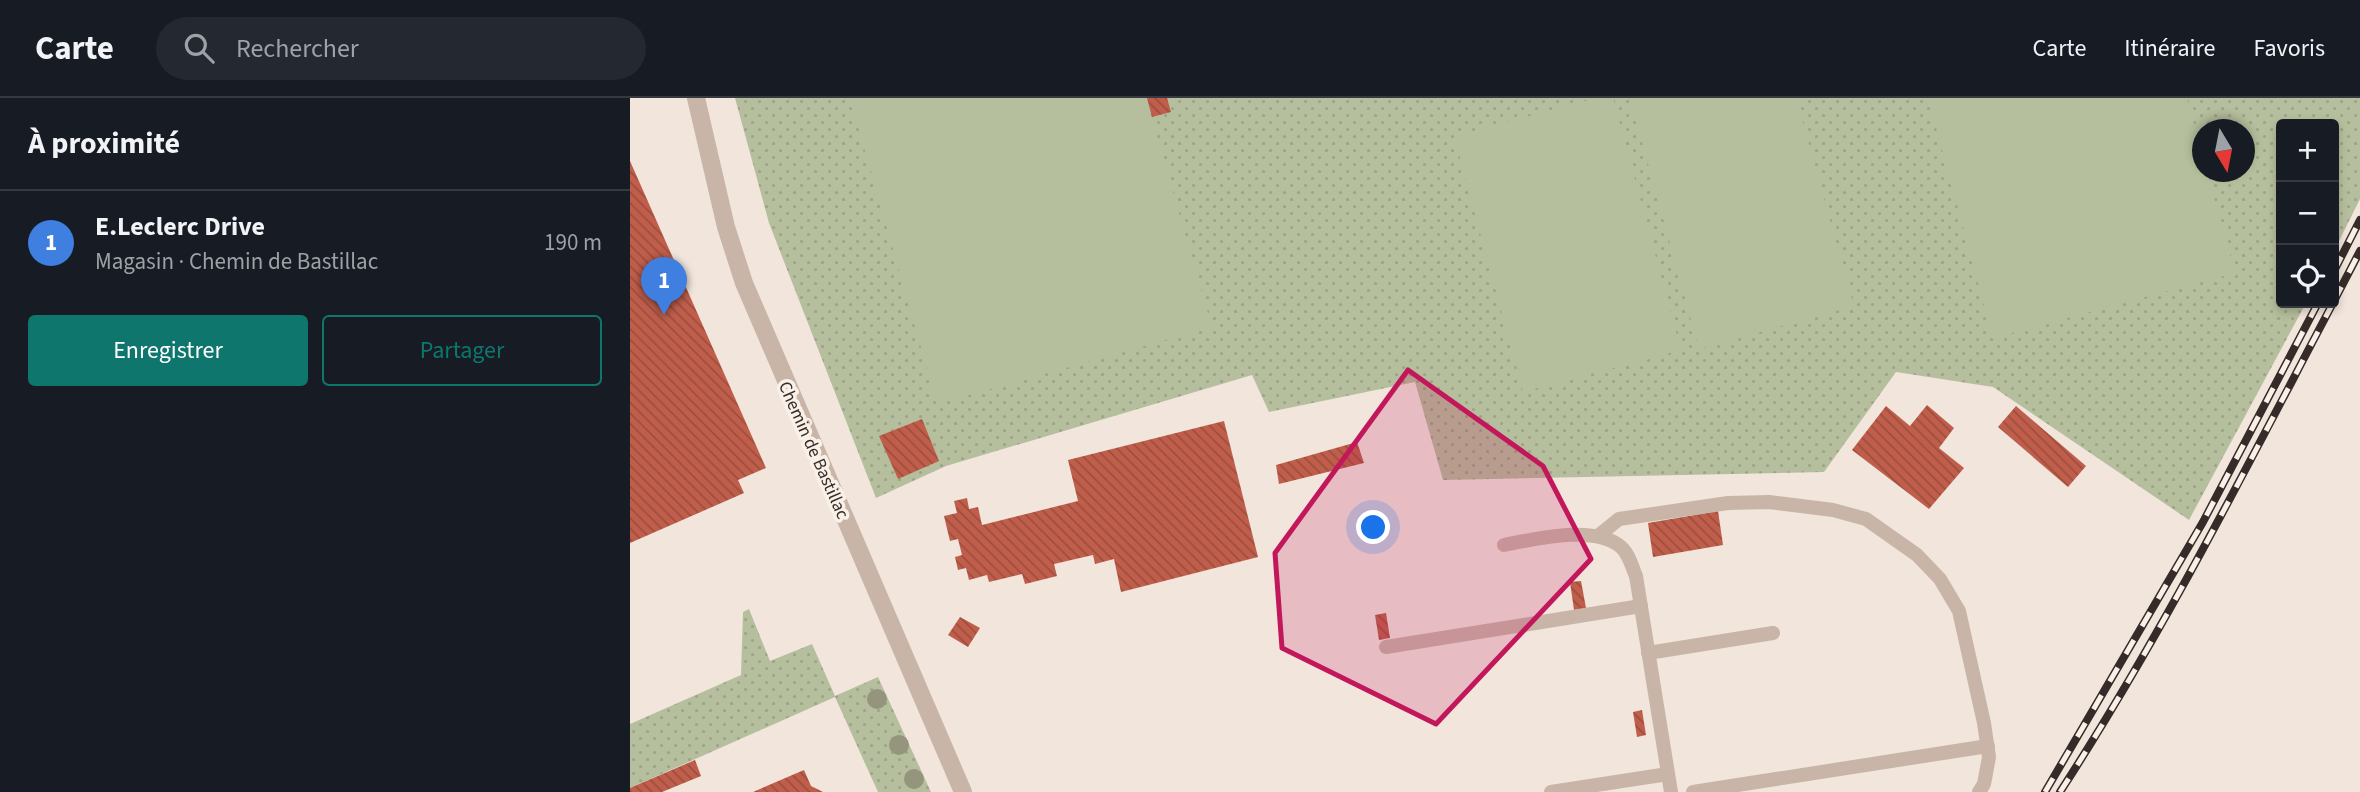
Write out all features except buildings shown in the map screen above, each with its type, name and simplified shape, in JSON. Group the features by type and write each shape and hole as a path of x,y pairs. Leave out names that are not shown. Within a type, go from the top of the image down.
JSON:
{"street":[{"name":"Chemin de Bastillac","path":"696,98 726,227 744,283 963,792"}],"lane":[{"path":"1598,536 1619,519 1728,503 1769,502 1833,510 1866,519 1917,555 1940,579 1959,611 1989,757 1984,784 1979,792"},
{"path":"1504,545 1555,536 1598,536 1621,547 1630,560 1636,576 1671,792"},
{"path":"1386,647 1641,606"},
{"path":"1648,653 1773,633"},
{"path":"1693,792 1987,746"},
{"path":"1550,792 1668,774"}],"highlighted area":[{"path":"1408,370 1543,466 1591,559 1436,724 1282,648 1275,553"}],"green space":[{"path":"735,98 2360,98 2360,199 2339,241 2339,119 2276,119 2276,308 2303,308 2189,520 1993,387 1896,372 1824,472 1443,480 1415,382 1269,412 1252,375 946,466 876,498 769,223"},
{"path":"850,98 1146,98 1212,327 937,404"},
{"path":"1597,98 1613,98 1681,350 1523,392 1454,136"},
{"path":"1630,98 1796,98 1854,306 1699,349"},
{"path":"1928,98 2187,98 2193,119 2192,182 2210,182 2235,273 1993,338"},
{"path":"749,609 770,661 812,644 835,696 878,677 931,792 878,792 835,697 630,788 630,724 741,675 743,612"}],"railway":[{"path":"2339,261 2360,220"},
{"path":"2339,291 2360,251"},
{"path":"2045,792 2203,522 2315,308"},
{"path":"2060,792 2168,612 2330,308"}],"place":[{"name":"E.Leclerc Drive","path":"664,315"}]}
